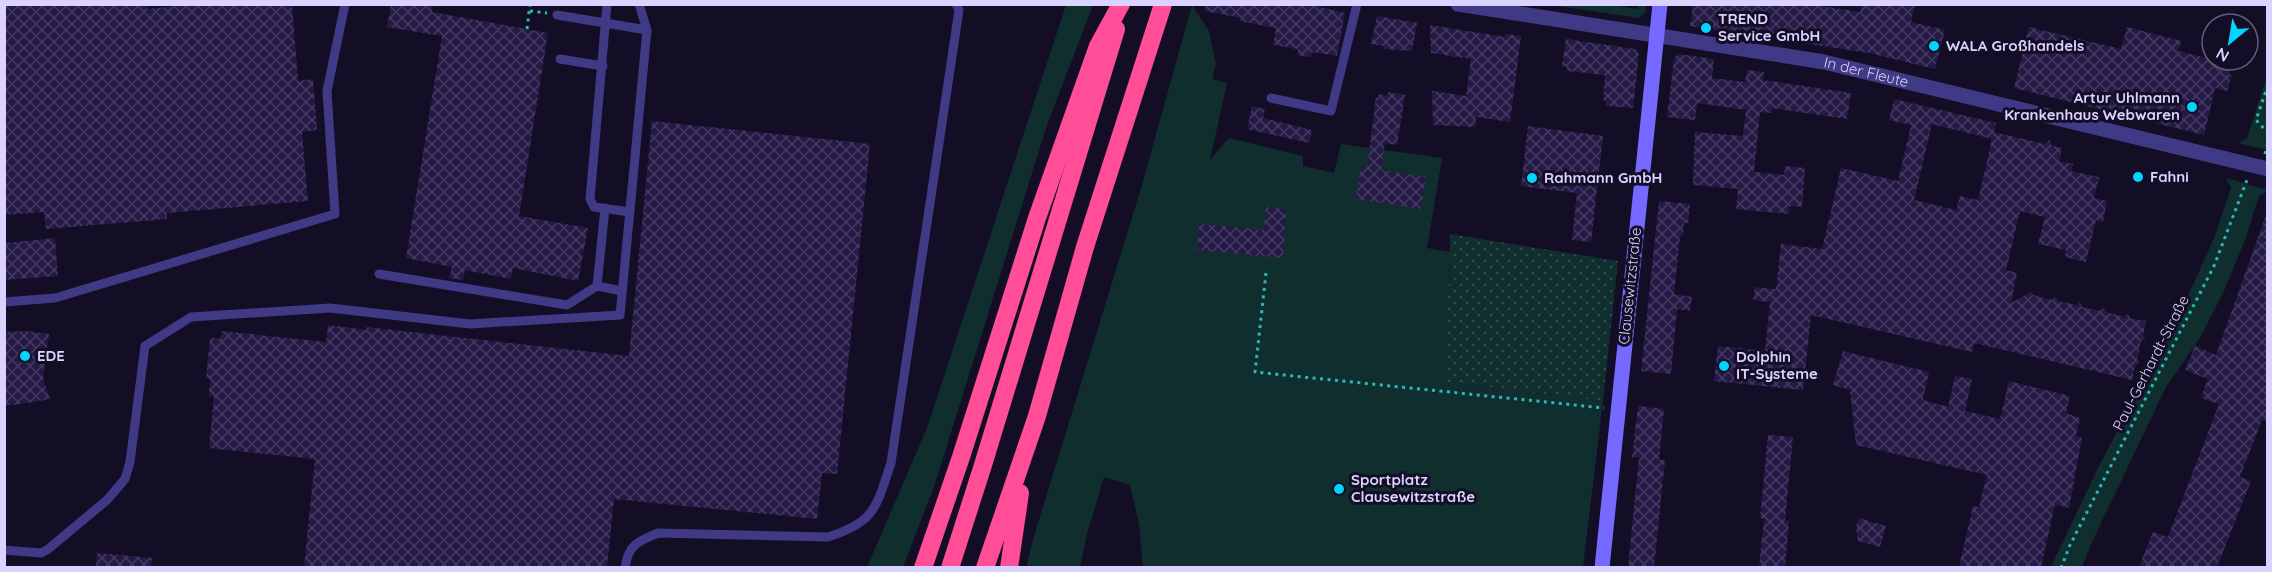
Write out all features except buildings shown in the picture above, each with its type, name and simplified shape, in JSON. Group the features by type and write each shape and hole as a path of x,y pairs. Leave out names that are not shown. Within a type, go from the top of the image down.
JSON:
{"highway":[{"path":"923,567 961,457 1037,218 1098,46 1122,4"},
{"path":"950,567 1067,194 1122,4"},
{"path":"985,567 1026,449 1085,247 1163,7"},
{"path":"1009,567 1026,449"}],"street":[{"name":"In der Fleute","path":"1458,4 1824,62 2260,167"},
{"name":"Clausewitzstraße","path":"1602,567 1660,4"}],"lane":[{"path":"4,302 55,298 335,214 327,91 345,4"},
{"path":"607,4 590,199 594,207 630,212"},
{"path":"4,550 41,553 47,550 107,500 126,479 145,346 191,317 330,308 470,324 620,315 647,30 639,4"},
{"path":"625,567 626,558 635,542 658,533 828,537 852,530 875,510 891,463 959,10 956,4"},
{"path":"1271,98 1331,111 1357,4"},
{"path":"557,15 647,30"},
{"path":"560,59 603,66"},
{"path":"597,286 605,208"},
{"path":"379,274 567,305 597,286 622,291"},
{"path":"565,318 567,305"}],"path":[{"path":"527,29 530,4"},
{"path":"2268,85 2256,120 2268,133"},
{"name":"Paul-Gerhardt-Straße","path":"2061,567 2070,545 2214,266 2260,167"},
{"path":"1266,273 1255,372 1617,409"}],"green space":[{"path":"1066,5 1093,5 1047,125 934,487 903,567 867,567 927,428"},
{"path":"1192,5 1209,31 1216,64 1212,79 1227,83 1210,160 1229,138 1303,156 1303,166 1334,173 1341,144 1442,158 1427,248 1450,252 1447,382 1603,401 1583,567 1143,567 1139,524 1130,485 1104,477 1080,567 1026,568 1142,185"},
{"path":"1552,5 1612,5 1637,9 1638,5 1646,5 1645,12 1639,18"},
{"path":"2267,76 2267,150 2238,143 2247,138"},
{"path":"2226,178 2268,190 2259,196 2245,240 2224,291 2200,338 2166,387 2082,567 2051,567 2098,468 2188,296 2214,238 2231,188"},
{"path":"1450,234 1618,261 1603,401 1447,382 1446,313 1450,276"}],"place":[{"name":"TREND Service GmbH","path":"1706,28"},
{"name":"WALA Großhandels","path":"1934,46"},
{"name":"Artur Uhlmann Krankenhaus Webwaren","path":"2192,107"},
{"name":"Fahni","path":"2138,177"},
{"name":"Rahmann GmbH","path":"1532,178"},
{"name":"EDE","path":"25,356"},
{"name":"Dolphin IT-Systeme","path":"1724,366"},
{"name":"Sportplatz Clausewitzstraße","path":"1339,489"}]}
